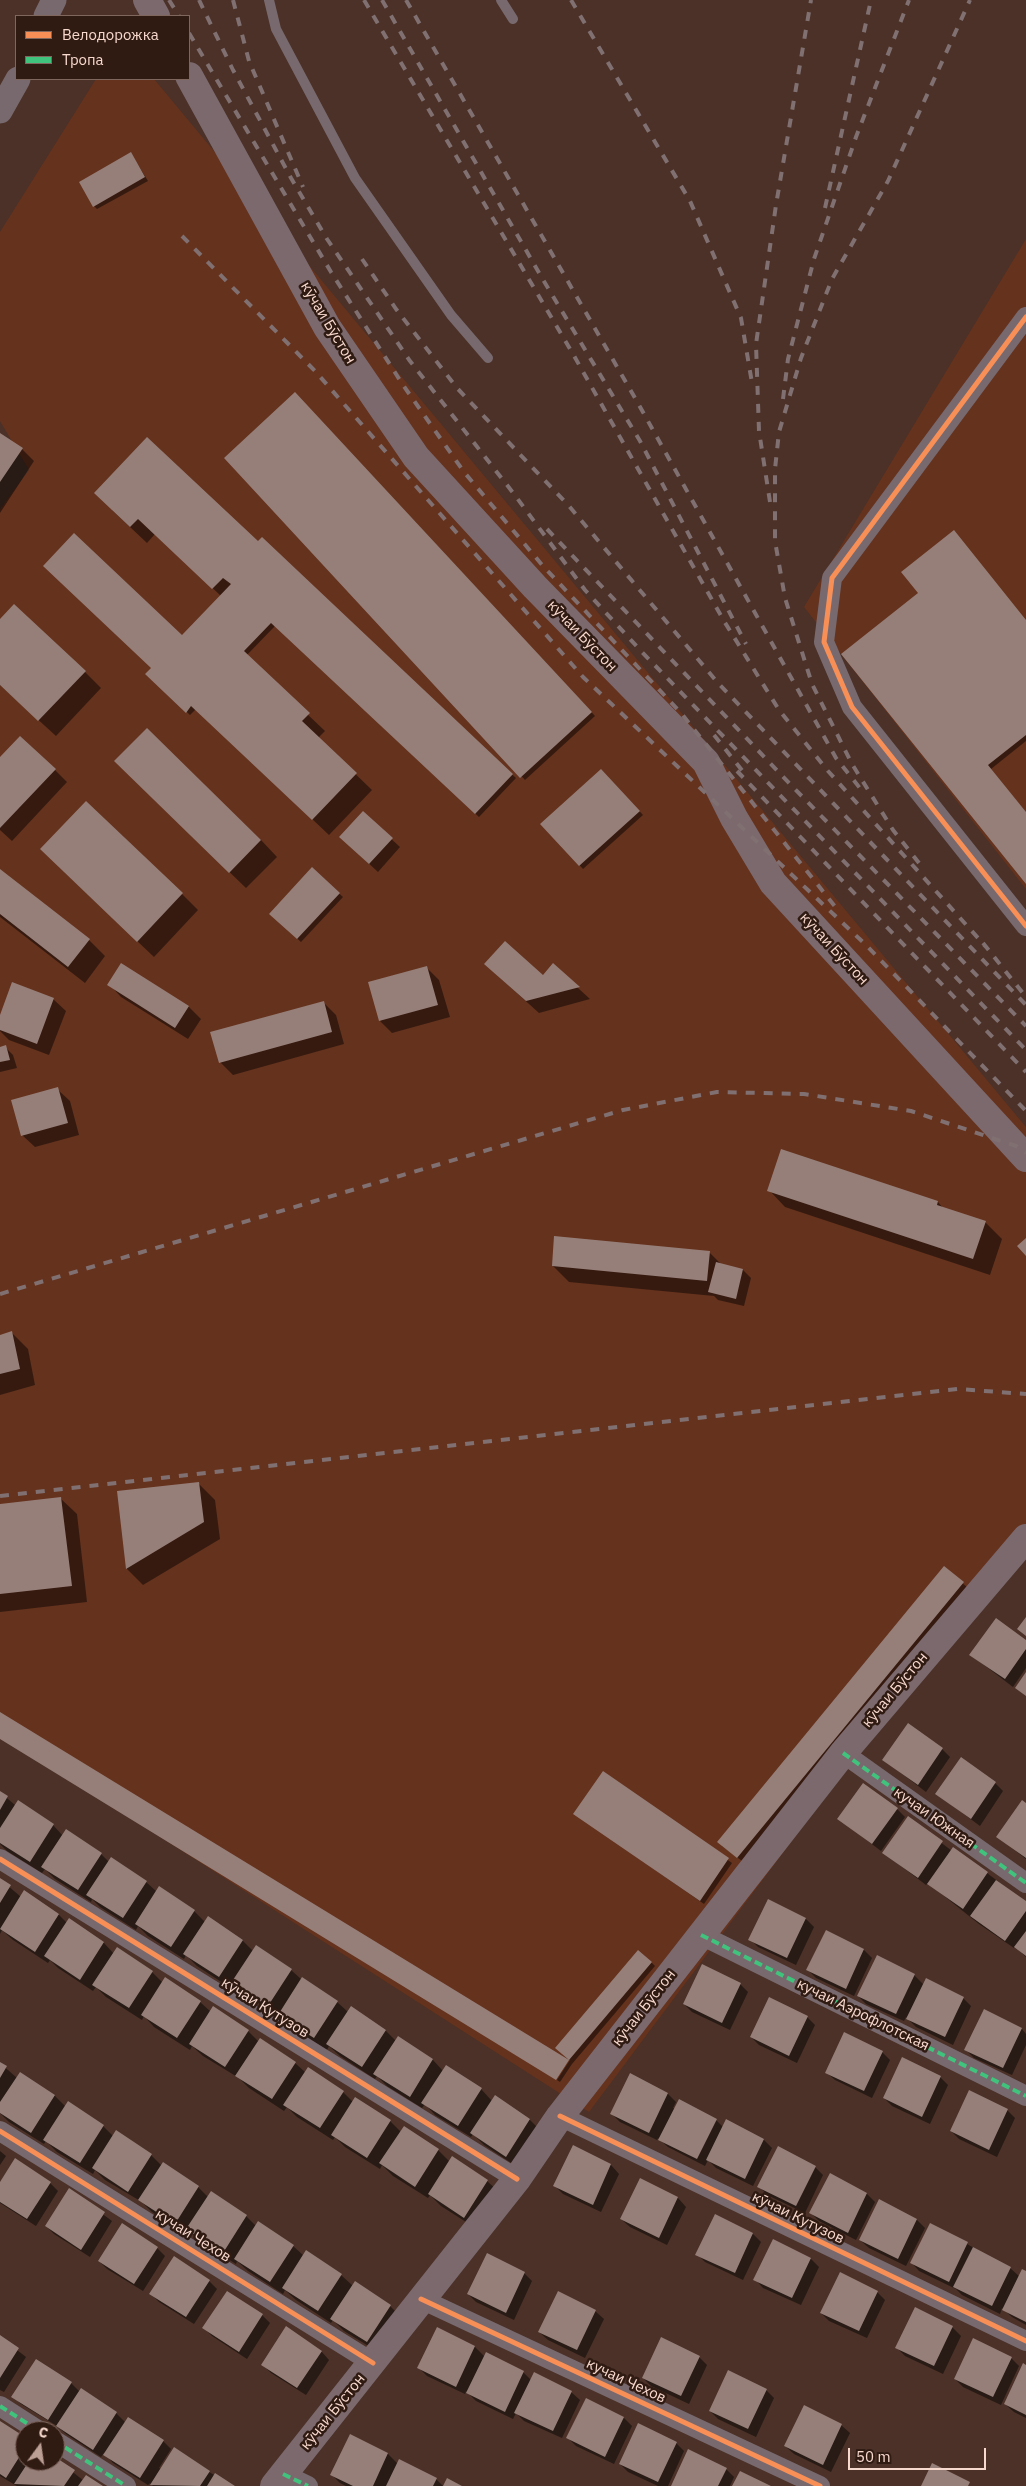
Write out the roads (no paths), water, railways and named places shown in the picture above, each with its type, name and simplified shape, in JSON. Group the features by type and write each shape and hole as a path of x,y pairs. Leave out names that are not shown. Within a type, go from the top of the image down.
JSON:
{"main road":[{"path":"147,0 155,15"},
{"name":"кӯчаи Бӯстон","path":"190,78 327,327 416,457 535,587 706,762 734,818 773,883 1026,1158"},
{"name":"кӯчаи Бӯстон","path":"278,2480 373,2363 421,2299 517,2179 560,2116 843,1753 1026,1538"}],"street":[{"path":"46,15 54,0"},
{"path":"1026,317 832,578 824,642 852,707 1026,926"},
{"name":"кучаи Южная","path":"843,1753 1026,1883"},
{"name":"кӯчаи Кутузов","path":"0,1859 517,2179"},
{"name":"кучаи Аэрофлотская","path":"701,1935 1026,2096"},
{"name":"кӯчаи Кутузов","path":"560,2116 1026,2341"},
{"name":"кучаи Чехов","path":"0,2131 373,2363"},
{"name":"кучаи Чехов","path":"421,2299 820,2486"},
{"path":"0,2406 23,2421"},
{"path":"65,2447 126,2486"},
{"path":"278,2480 308,2486"}],"lane":[{"path":"269,0 276,29 355,178 451,315 488,358"},
{"path":"501,0 512,19"}],"railway":[{"path":"169,0 178,15"},
{"path":"199,0 233,70 291,178 327,239 410,361 514,494 585,590 641,651 1026,1050"},
{"path":"233,0 249,61 303,187"},
{"path":"364,0 573,354 724,621 779,710 828,771 987,948"},
{"path":"382,0 542,278 640,441 746,644"},
{"path":"406,0 639,405 836,758 863,792"},
{"path":"571,0 690,201 741,318 752,383"},
{"path":"770,502 759,431 756,344 776,205 811,0"},
{"path":"825,208 871,0"},
{"path":"783,399 788,359 814,259 856,137 909,0"},
{"path":"919,863 893,830 852,764 812,684 785,598 775,541 775,469 779,432 801,358 832,279 888,181 970,0"},
{"path":"190,35 331,272 403,385 464,472 543,566 681,713 837,909"},
{"path":"182,236 315,371 583,677 867,946 1026,1111"},
{"path":"362,259 396,309 457,388 569,506 718,683 1026,1005"},
{"path":"547,529 791,785 1026,1026"},
{"path":"714,735 745,774"},
{"path":"737,771 1026,1072"},
{"path":"983,943 1026,997"},
{"path":"0,1294 623,1110 717,1092 804,1094 911,1111 1016,1146 1026,1153"},
{"path":"0,1496 958,1389 1026,1394"}]}
